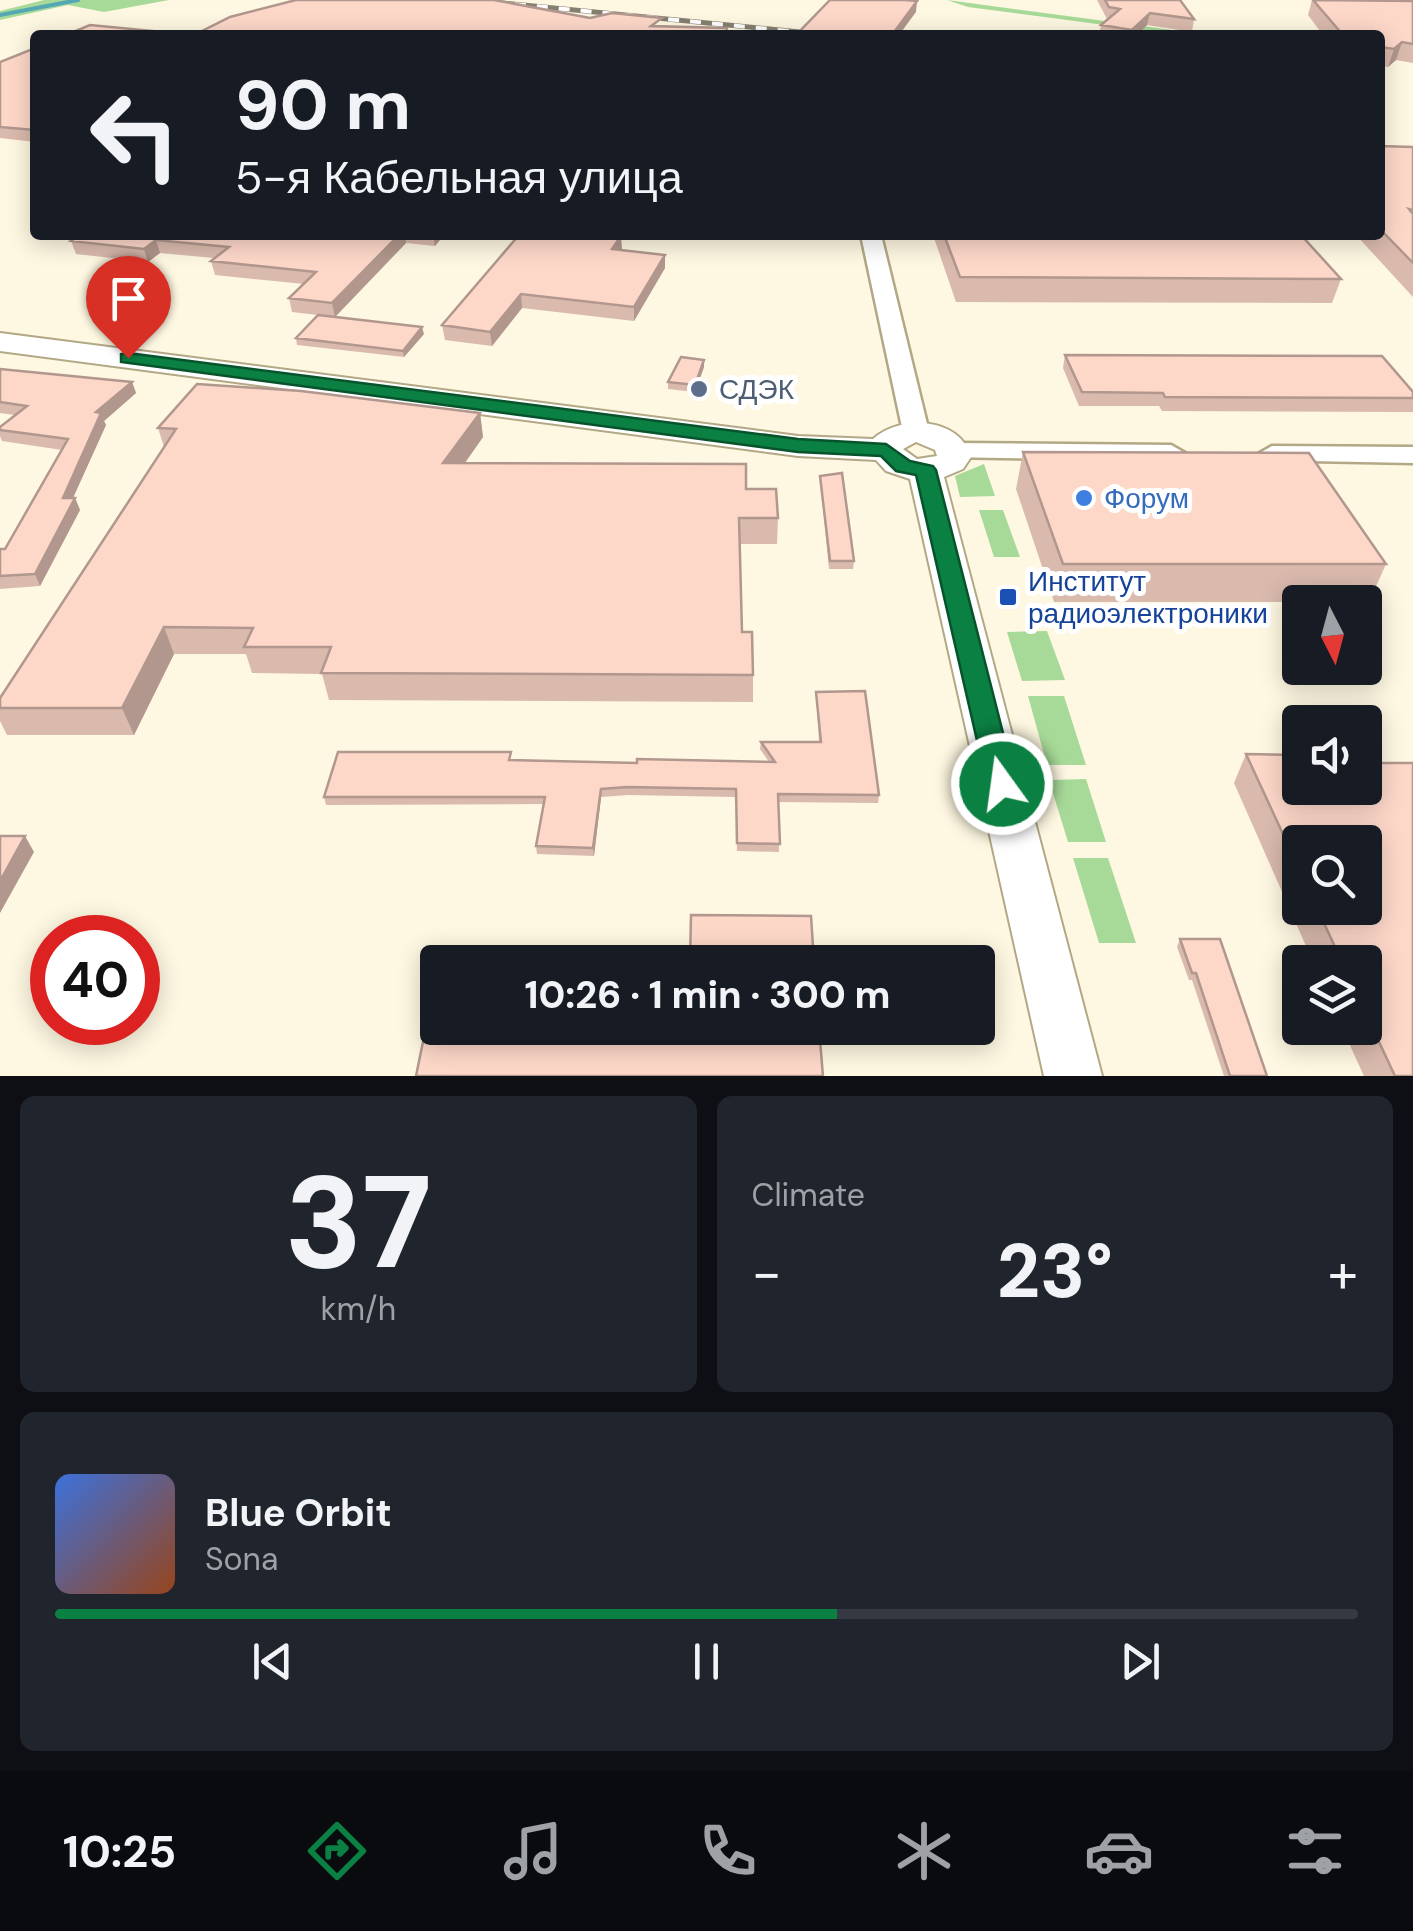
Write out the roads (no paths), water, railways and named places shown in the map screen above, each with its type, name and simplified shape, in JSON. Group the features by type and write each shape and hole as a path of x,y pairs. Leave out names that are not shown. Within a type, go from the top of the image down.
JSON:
{"street":[{"path":"872,240 1073,1076"},
{"path":"0,342 798,446 1200,453"},
{"path":"1239,454 1413,455"}],"waterway":[{"path":"0,15 78,0"}],"railway":[{"path":"493,2 779,30"}],"place":[{"name":"СДЭК","path":"699,389"},
{"name":"Форум","path":"1084,498"},
{"name":"Институт радиоэлектроники","path":"1008,597"}]}
